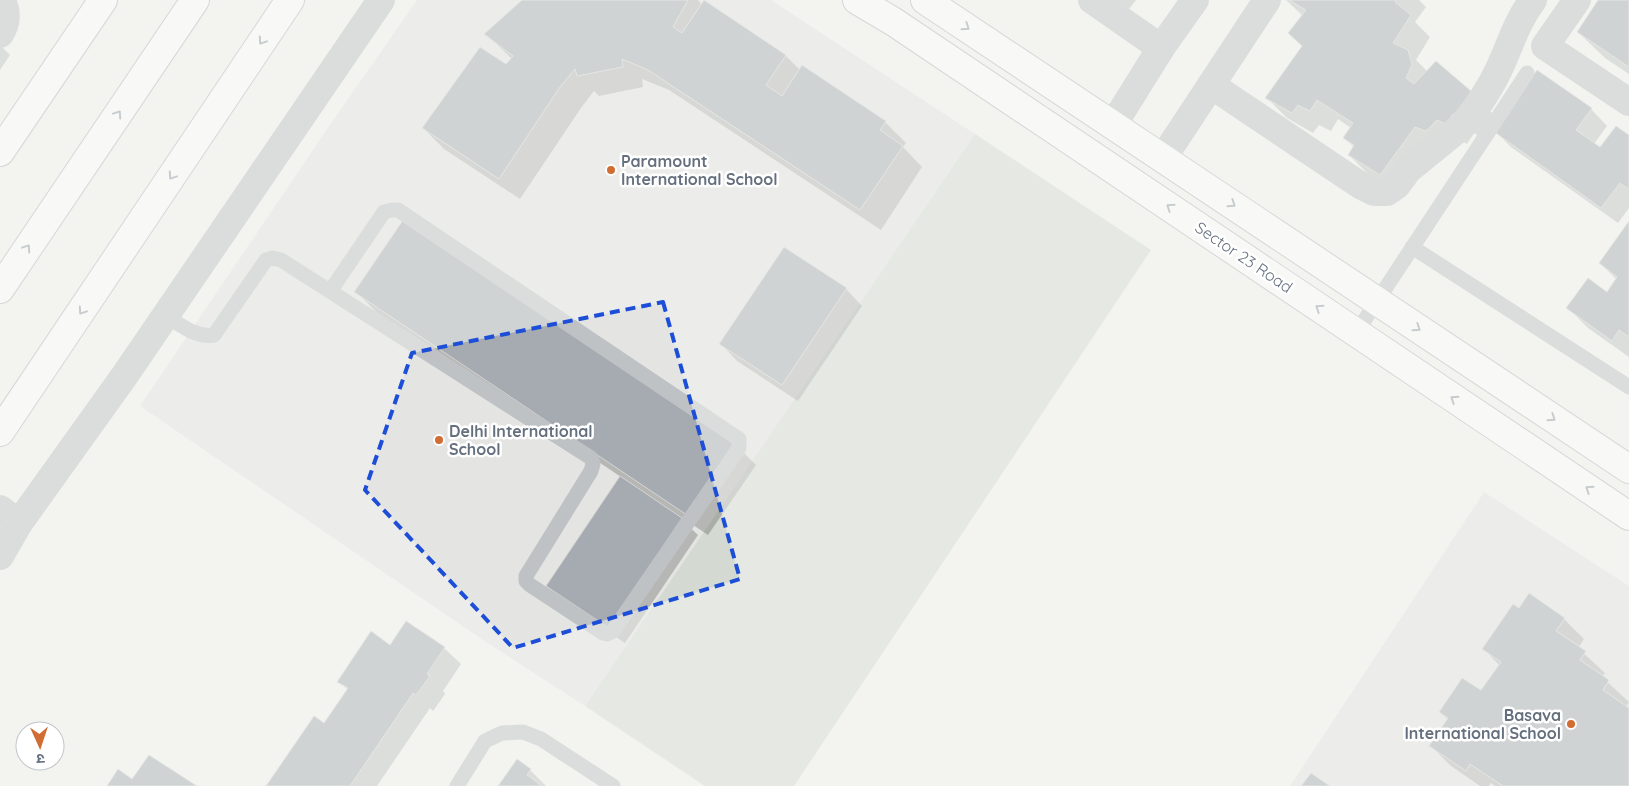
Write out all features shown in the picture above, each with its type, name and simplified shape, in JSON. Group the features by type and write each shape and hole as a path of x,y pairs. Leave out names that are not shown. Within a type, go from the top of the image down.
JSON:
{"street":[{"path":"0,34 6,18 2,0"},
{"path":"0,152 103,0"},
{"path":"0,289 195,0"},
{"path":"0,432 290,0"},
{"path":"0,556 10,516 166,316 381,0"},
{"name":"Sector 23 Road","path":"857,0 894,22 1629,516"},
{"path":"925,0 1629,469"},
{"path":"1092,0 1161,48"},
{"path":"1113,125 1161,48 1195,0"},
{"path":"1163,158 1268,0"},
{"path":"1212,85 1360,185 1374,192 1387,192 1397,185 1408,170 1462,126 1500,68 1523,12 1533,0"},
{"path":"1577,0 1546,46 1629,102"}],"lane":[{"path":"1356,333 1527,73"},
{"path":"166,316 196,334 214,335 266,260 273,258 281,260 331,290 591,458 593,464 592,471 526,576 526,581 603,633 608,634 613,631 739,448 739,439 398,210 384,212 331,290"},
{"path":"1412,247 1629,387"},
{"path":"457,786 485,741 502,733 524,732 542,739 613,786"}],"highlighted area":[{"path":"663,302 740,579 513,648 365,490 412,353"}],"shaded area":[{"path":"417,0 771,0 975,134 585,706 483,640 140,406 327,129"},
{"path":"975,134 1151,250 794,786 705,786 585,706"},
{"path":"1484,492 1629,586 1629,786 1290,786"}],"building":[{"path":"522,0 688,0 673,27 682,33 704,0 786,55 766,85 782,96 802,65 886,121 880,130 903,146 860,210 648,70 622,59 623,67 577,76 575,69 560,87 499,179 422,128 480,47 506,64 513,56 484,34"},
{"path":"1289,0 1396,0 1395,2 1411,15 1393,43 1408,50 1412,65 1406,78 1414,84 1436,61 1478,97 1462,118 1453,114 1446,124 1437,120 1426,131 1415,127 1380,175 1348,155 1354,145 1343,138 1353,123 1317,100 1310,111 1298,105 1292,113 1265,98 1302,46 1288,33 1306,10"},
{"path":"1598,0 1629,0 1629,67 1577,32"},
{"path":"1537,70 1592,108 1576,130 1600,147 1616,126 1629,135 1629,189 1620,183 1601,208 1493,131"},
{"path":"403,220 736,444 687,515 354,292"},
{"path":"1629,221 1629,337 1619,330 1612,341 1566,308 1588,278 1607,292 1617,277 1599,263"},
{"path":"784,247 847,288 782,385 719,344"},
{"path":"620,476 682,518 609,628 546,586"},
{"path":"1529,593 1565,618 1556,631 1586,651 1580,660 1609,680 1603,690 1629,708 1629,786 1503,786 1470,764 1466,771 1429,746 1448,718 1439,712 1462,678 1481,690 1501,662 1482,649 1513,604 1519,608"},
{"path":"406,621 445,647 427,674 430,676 416,695 413,693 350,786 266,786 314,716 324,723 348,688 337,682 371,631 390,645"},
{"path":"149,755 197,786 107,786 118,769 132,779"},
{"path":"517,759 531,769 527,775 542,786 498,786"},
{"path":"1311,773 1330,786 1301,786"}],"place":[{"name":"Paramount International School","path":"611,170"},
{"name":"Delhi International School","path":"439,440"},
{"name":"Basava International School","path":"1571,724"}]}
